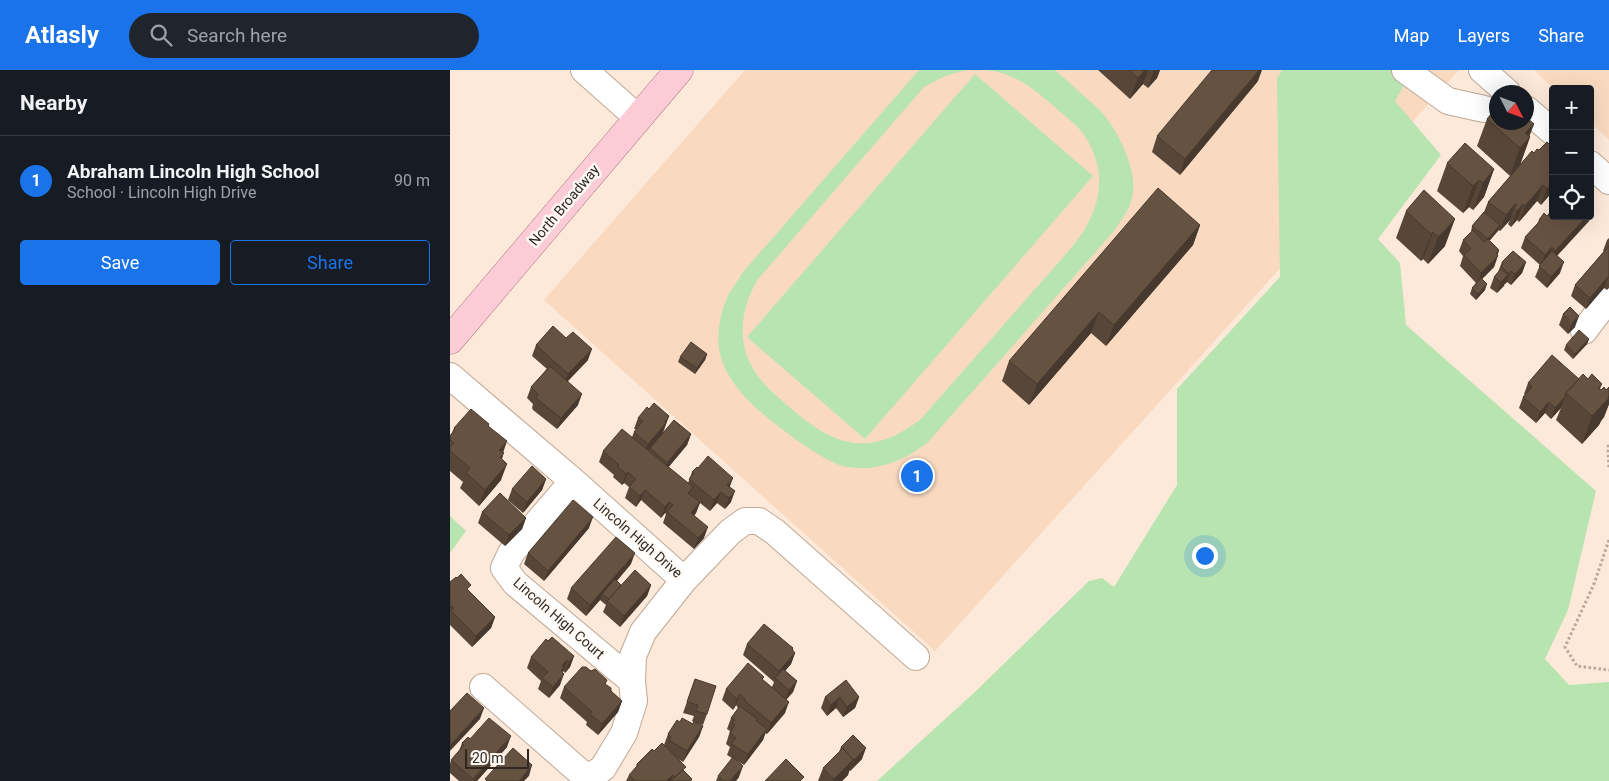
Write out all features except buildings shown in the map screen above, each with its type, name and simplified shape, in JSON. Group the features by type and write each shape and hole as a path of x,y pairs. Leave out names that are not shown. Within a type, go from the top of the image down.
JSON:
{"main road":[{"name":"North Broadway","path":"450,340 679,70"}],"street":[{"path":"584,70 638,118"},
{"path":"1405,70 1448,101 1489,92"},
{"path":"1534,116 1551,130"},
{"path":"1594,168 1609,181"},
{"path":"1584,331 1609,298"},
{"name":"Lincoln High Drive","path":"450,376 573,481 684,580 730,532 745,521 759,521 775,532 916,657"},
{"name":"Lincoln High Court","path":"573,481 511,553 504,568 516,583 632,681"},
{"path":"483,687 580,772 590,777 603,768 624,733 634,701 632,681 634,656 643,632 684,580"}],"path":[{"path":"1609,445 1609,468"},
{"path":"1609,540 1594,584 1565,647 1577,666 1609,670"}],"shaded area":[{"path":"745,70 1459,70 935,651 544,300"},
{"path":"1534,70 1609,70 1609,140 1594,126 1594,85 1550,85"}],"green space":[{"path":"919,70 966,70 945,76 924,87 759,278 748,299 743,321 743,333 744,345 752,367 771,391 819,430 848,442 869,443 896,435 920,420 1072,247 1089,222 1095,208 1099,181 1098,167 1083,133 1070,119 1028,85 1002,73 983,70 1055,70 1104,115 1115,131 1129,163 1132,174 1133,193 1123,218 1114,231 928,442 910,454 891,463 869,468 847,467 837,464 793,438 764,415 741,392 733,382 720,354 718,340 722,311 730,291 743,272"},
{"path":"1282,70 1392,70 1407,80 1395,101 1441,155 1378,239 1400,263 1406,325 1596,491 1568,610 1545,659 1569,685 1609,682 1609,781 877,781 976,691 1089,581 1102,578 1114,587 1177,485 1177,389 1280,277 1277,78"},
{"path":"975,74 1093,176 865,439 747,337"},
{"path":"450,516 466,531 450,553"}],"place":[{"name":"Abraham Lincoln High School","path":"917,476"}]}
